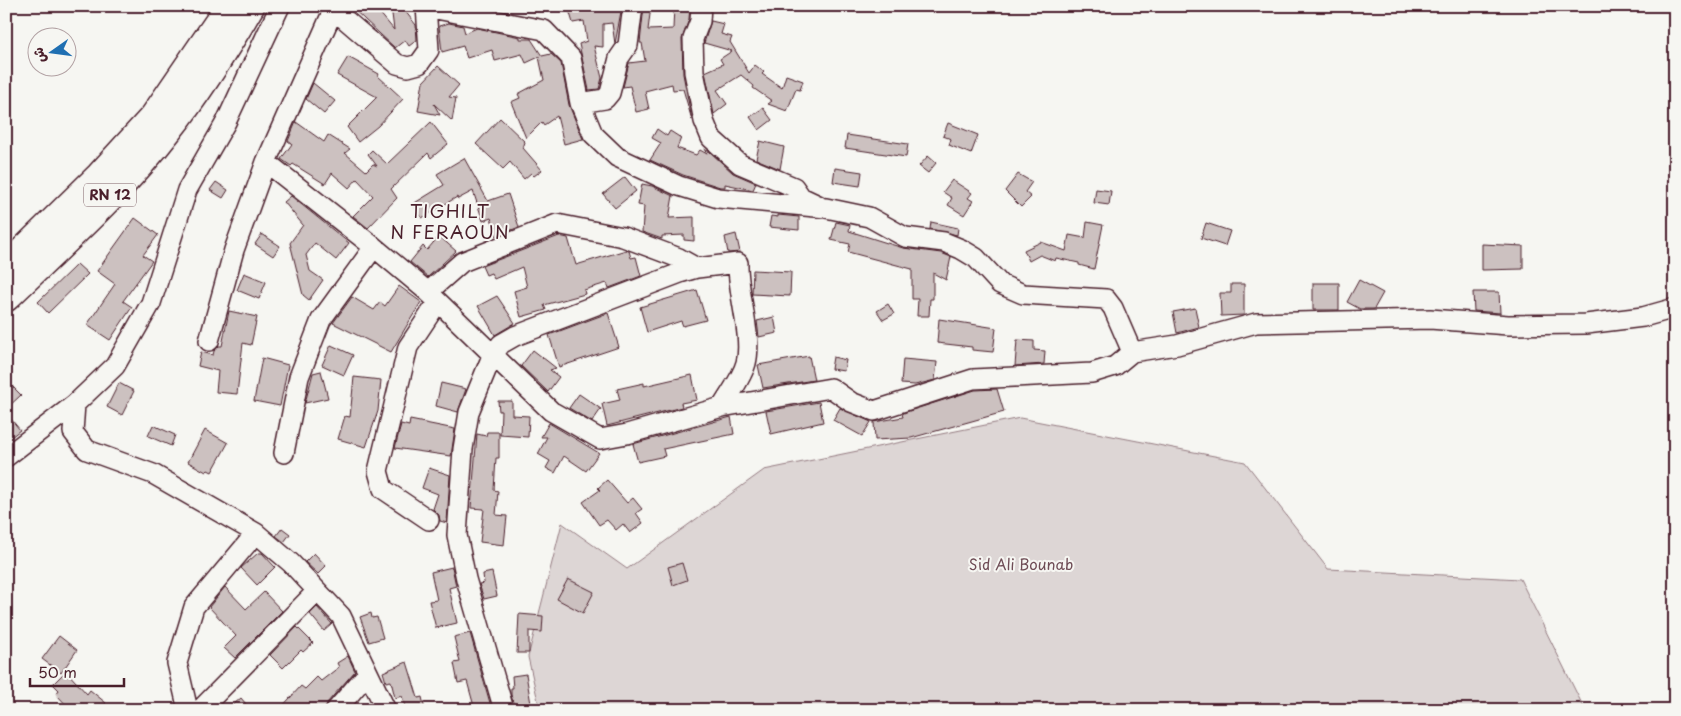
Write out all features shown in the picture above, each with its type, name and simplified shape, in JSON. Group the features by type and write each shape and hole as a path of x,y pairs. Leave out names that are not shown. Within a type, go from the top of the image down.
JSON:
{"highway":[{"name":"RN 12","path":"6,268 100,176 154,117 230,6"},
{"name":"RN 12","path":"6,296 90,217 167,132 204,84 250,6"}],"street":[{"path":"6,458 75,404 115,366 151,303 188,190 226,122 280,6"},
{"path":"580,102 605,99 610,93 619,58 628,45 633,6"},
{"path":"701,6 700,21 693,39 694,72 704,122 711,138 740,164 794,187 801,197 826,208"},
{"path":"209,341 234,250 266,162 334,8 397,64 408,67 419,64 429,50 426,7 544,30 571,58 580,102 593,134 617,157 678,186 718,198 826,208 869,217 906,237 944,242 976,258 1000,284 1023,294 1106,299 1113,308 1132,352"},
{"path":"266,162 374,247 433,297 551,411 600,439 627,434 722,407 832,388 851,402 874,411 972,379 1092,373 1114,366 1132,352 1177,345 1256,323 1430,319 1508,324 1586,324 1643,317 1675,308"},
{"path":"429,520 383,489 378,471 408,347 433,297 462,262 557,224 623,237 679,258 697,268"},
{"path":"284,453 300,377 321,320 374,247"},
{"path":"504,710 466,579 457,535 463,450 469,412 492,356 501,344 515,336 697,268 738,263 738,278 746,335 746,362 722,407"},
{"path":"75,404 73,432 87,450 153,474 256,534 291,564 341,616 386,710"},
{"path":"188,710 177,663 194,607 256,534"},
{"path":"200,710 317,591"},
{"path":"336,710 368,673"}],"green space":[{"name":"Sid Ali Bounab","path":"1020,418 1245,462 1328,569 1520,579 1585,710 540,710 528,657 562,523 627,569 764,470"}],"building":[{"path":"350,6 374,6 394,30 391,6 401,6 416,25 417,40 409,46 405,40 395,48"},
{"path":"585,6 622,6 615,44 612,23 603,24 603,47 594,46 602,78 599,89 589,90 579,44 587,41 584,21 573,23 569,10"},
{"path":"644,6 651,6 648,30 673,29 674,6 690,6 689,19 682,39 683,74 692,120 683,89 673,90 672,84 645,91 649,109 636,112 630,86 623,87 629,63 645,61 642,43 640,43"},
{"path":"711,21 724,24 721,34 732,37 730,42 749,73 755,65 764,72 762,74 782,88 786,75 803,81 800,90 796,89 787,111 768,104 772,101 753,88 754,86 741,75 717,90 727,104 714,114 705,72 723,64 720,59 732,51 704,43"},
{"path":"449,23 463,26 465,33 477,28 520,37 520,39 531,39 542,56 551,54 561,63 569,105 583,139 564,144 557,116 544,125 542,122 526,138 511,102 520,98 518,94 544,80 539,57 526,63 522,54 495,61 492,50 467,58 463,46 442,52 439,26"},
{"path":"348,57 379,74 378,76 403,99 378,126 358,142 347,127 377,97 337,75"},
{"path":"438,66 459,85 449,97 456,98 452,121 434,104 440,115 418,111 423,82"},
{"path":"313,83 335,101 324,114 306,99"},
{"path":"763,108 772,120 759,130 750,117"},
{"path":"500,118 525,142 523,148 542,170 534,176 531,173 524,179 510,162 503,169 476,144"},
{"path":"296,122 324,142 328,135 350,149 345,153 366,171 373,164 377,166 368,154 372,150 387,164 431,122 448,144 431,158 428,153 391,189 397,198 368,228 353,216 373,196 357,179 349,188 332,173 325,184 293,164 291,166 281,159 292,144 288,141"},
{"path":"948,123 978,135 971,154 949,145 951,139 943,136"},
{"path":"657,129 667,136 670,131 681,138 677,148 696,155 700,150 707,154 704,149 710,152 733,173 756,183 753,190 725,184 725,187 720,187 683,175 650,160 661,143 652,138"},
{"path":"847,135 908,144 906,157 845,148"},
{"path":"760,141 784,147 780,169 756,159"},
{"path":"928,156 936,163 928,173 919,166"},
{"path":"464,158 488,201 508,194 519,227 497,236 491,218 483,221 473,191 458,199 457,197 422,218 413,204 444,185 437,174"},
{"path":"835,168 862,172 860,186 833,182"},
{"path":"1018,174 1032,182 1025,192 1031,197 1021,207 1005,191"},
{"path":"625,177 636,191 615,208 603,194"},
{"path":"952,180 972,193 968,198 973,201 964,215 948,205 952,198 943,192"},
{"path":"216,182 228,190 223,198 210,190"},
{"path":"642,184 652,186 673,196 669,218 694,217 694,241 684,240 684,235 662,236 662,239 642,232 644,206 638,205"},
{"path":"1096,189 1111,191 1109,205 1094,203"},
{"path":"291,196 349,243 336,260 315,243 306,255 310,271 323,280 309,300 303,295 290,243 303,225 284,202"},
{"path":"778,215 799,217 799,230 769,227 771,216 778,217"},
{"path":"135,218 158,235 143,255 152,261 123,301 132,307 110,340 87,325 115,284 97,271"},
{"path":"836,222 850,225 849,231 903,248 941,253 951,257 946,280 933,273 933,299 930,299 929,316 917,316 918,299 912,299 912,269 848,252 850,244 831,240"},
{"path":"931,222 958,228 957,235 930,229"},
{"path":"1087,222 1103,225 1094,269 1079,265 1079,263 1056,258 1055,261 1040,255 1029,261 1024,250 1041,242 1066,251 1069,235 1085,238"},
{"path":"1206,223 1230,231 1225,246 1201,238"},
{"path":"262,234 280,246 273,256 255,244"},
{"path":"736,234 740,252 728,253 725,237"},
{"path":"439,236 456,251 428,277 410,262 423,246 427,250"},
{"path":"559,236 568,238 576,265 626,250 629,251 631,258 636,257 641,276 609,288 607,283 584,290 585,294 544,305 546,310 521,317 514,291 527,287 522,267 494,279 491,273 486,275 482,266"},
{"path":"1482,244 1523,246 1523,269 1482,270"},
{"path":"77,264 88,274 48,313 38,302"},
{"path":"753,270 791,272 790,296 752,294"},
{"path":"244,273 266,282 259,299 237,290"},
{"path":"1359,280 1383,293 1374,309 1360,309 1347,302"},
{"path":"1313,283 1339,283 1339,310 1313,310"},
{"path":"1231,284 1244,284 1244,315 1221,316 1220,293 1231,293"},
{"path":"399,286 421,302 391,352 333,323 352,297 374,310 380,302 385,306"},
{"path":"697,290 706,320 683,326 681,321 647,332 640,307"},
{"path":"1473,292 1499,292 1500,313 1474,311"},
{"path":"497,296 515,323 495,335 478,306"},
{"path":"888,304 894,314 883,320 877,311"},
{"path":"1195,308 1199,327 1177,333 1173,312"},
{"path":"229,311 257,317 251,345 243,343 237,394 216,392 218,371 198,366 201,352 213,355 219,346 222,346"},
{"path":"608,313 619,347 559,367 549,335"},
{"path":"774,317 777,333 759,337 757,321"},
{"path":"939,319 996,328 993,352 972,350 972,347 937,343"},
{"path":"1017,340 1034,341 1034,350 1045,351 1044,364 1015,366"},
{"path":"331,345 353,355 344,375 322,365"},
{"path":"533,350 556,368 550,370 559,377 548,392 521,366"},
{"path":"809,356 814,380 763,388 758,365"},
{"path":"833,357 846,360 844,371 831,369"},
{"path":"262,358 288,365 280,406 254,401"},
{"path":"903,359 937,362 935,380 915,385 901,384"},
{"path":"321,371 328,398 305,403 313,373"},
{"path":"692,375 697,400 681,403 682,407 607,426 602,404 620,400 617,389 644,383 644,386"},
{"path":"354,377 381,380 378,411 366,447 338,439 345,416 350,417"},
{"path":"6,380 21,395 6,409"},
{"path":"119,383 134,391 122,415 107,407"},
{"path":"441,383 466,389 458,412 436,406"},
{"path":"997,389 1004,412 911,438 875,440 874,422 903,417 902,414 906,412 975,390"},
{"path":"579,394 601,409 592,422 569,408"},
{"path":"498,401 512,401 512,415 529,416 528,437 500,435 501,411 499,411"},
{"path":"819,402 823,422 771,434 766,411"},
{"path":"840,408 871,422 862,436 833,420"},
{"path":"6,413 20,430 6,441"},
{"path":"731,417 734,434 663,449 665,456 638,462 633,444"},
{"path":"410,420 455,429 451,456 395,448 401,424 409,426"},
{"path":"549,423 599,453 586,471 564,456 555,473 546,468 550,461 538,454 547,437 541,437"},
{"path":"153,425 175,435 171,446 148,436"},
{"path":"205,430 228,443 212,472 208,470 206,472 188,462"},
{"path":"487,432 499,432 499,458 496,458 494,490 498,491 496,515 507,516 504,545 480,542 484,509 471,508 477,434 486,436"},
{"path":"429,468 450,475 447,523 440,521 439,515 433,509 438,494 422,488"},
{"path":"607,480 627,503 633,498 642,509 636,513 643,523 630,533 623,524 616,530 607,520 599,525 583,502 600,490 598,488"},
{"path":"282,528 290,534 284,542 276,536"},
{"path":"258,553 262,553 275,567 257,585 241,568"},
{"path":"314,553 326,566 318,574 305,562"},
{"path":"682,563 687,580 673,585 668,567"},
{"path":"452,567 456,586 449,588 457,623 436,628 429,601 437,600 431,572"},
{"path":"492,572 497,596 484,599 479,584 484,583 483,574"},
{"path":"568,579 594,592 583,613 557,599"},
{"path":"225,587 246,609 264,592 282,611 235,658 224,648 236,636 209,607"},
{"path":"317,607 332,624 324,631 310,614"},
{"path":"371,613 372,618 377,617 383,638 369,642 360,617"},
{"path":"519,614 543,616 542,632 529,631 529,653 517,653"},
{"path":"297,627 313,643 303,652 301,650 283,668 270,655"},
{"path":"470,633 492,710 475,710 467,681 458,683 454,663 460,662 454,637"},
{"path":"59,636 77,650 61,673 42,659"},
{"path":"348,656 355,671 327,703 325,710 279,710 301,686 305,689 317,677 321,681 339,667 337,663"},
{"path":"407,662 418,698 422,697 425,710 406,710 402,696 395,698 391,681 386,682 383,672"},
{"path":"66,671 87,694 90,690 106,703 100,710 71,710 56,694 59,690 53,684"},
{"path":"526,674 532,710 515,710 511,695 511,688 513,688 512,676"},
{"path":"241,698 251,710 227,710"}],"district":[{"name":"TIGHILT N FERAOUN","path":"450,222"}]}
